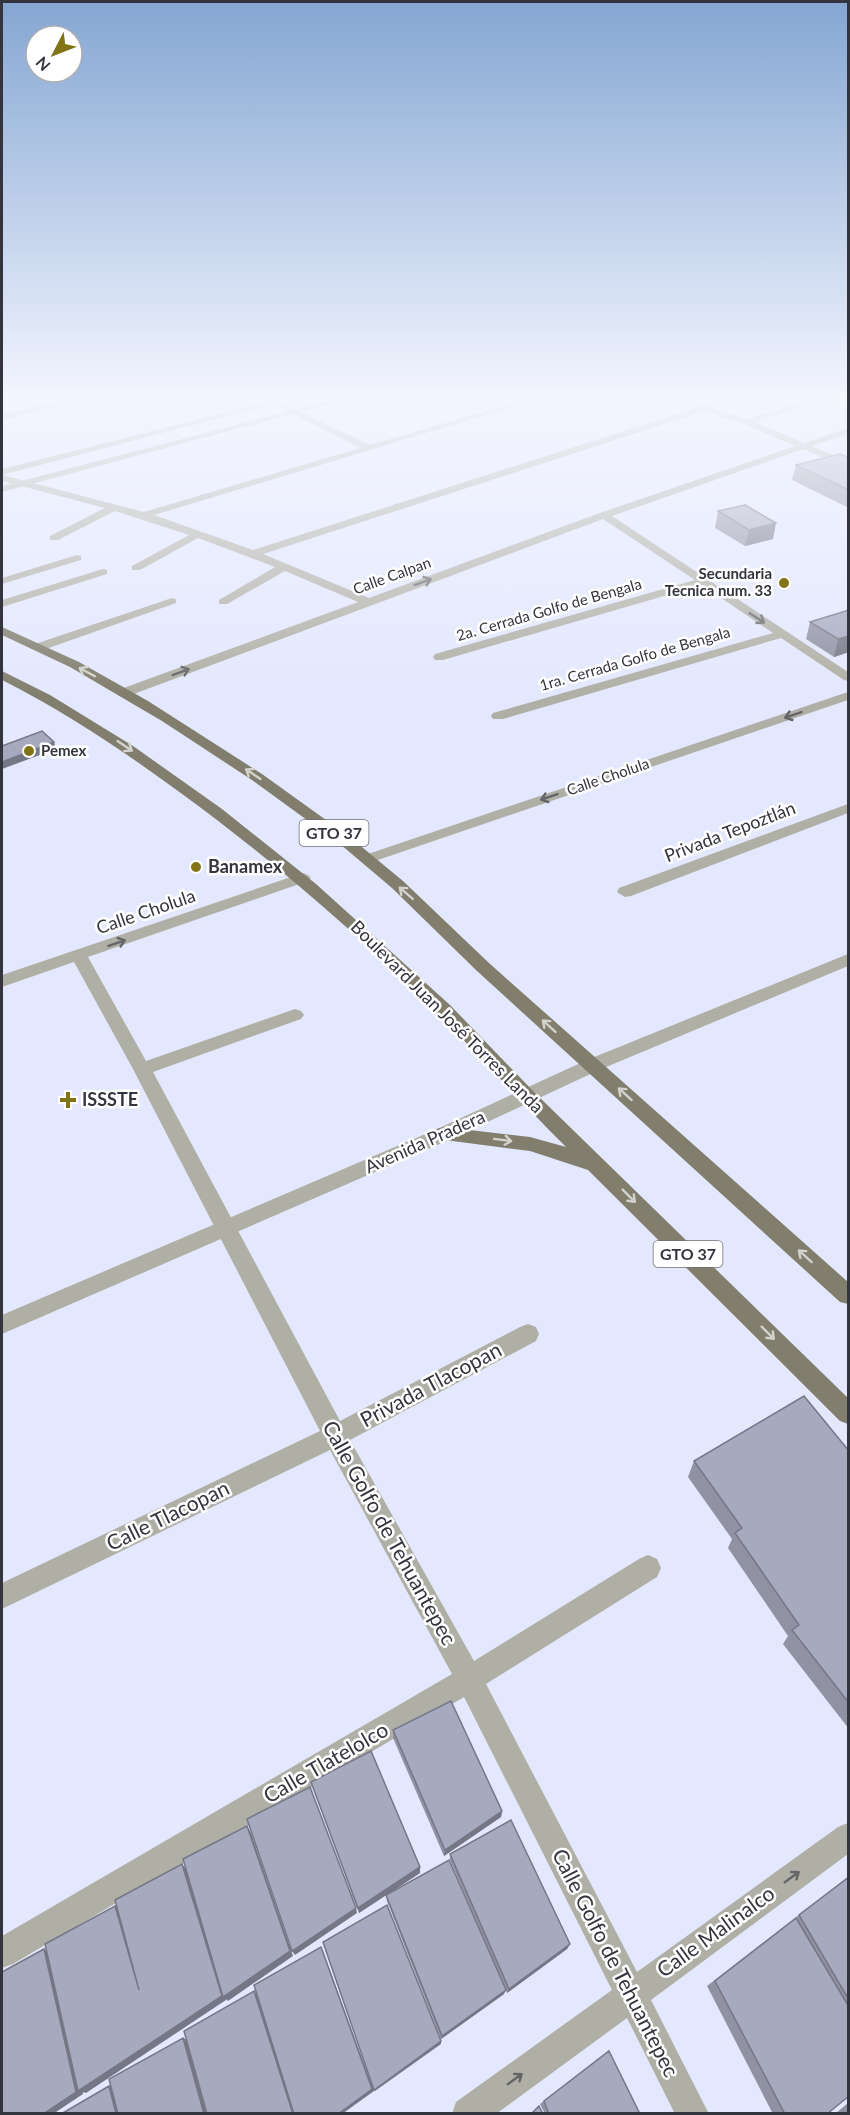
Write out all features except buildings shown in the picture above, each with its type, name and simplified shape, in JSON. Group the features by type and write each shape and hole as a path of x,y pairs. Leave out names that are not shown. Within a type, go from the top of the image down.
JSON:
{"main road":[{"name":"GTO 37","path":"2,631 39,647 126,692 277,790 367,859 849,1295"},
{"name":"Boulevard Juan José Torres Landa","path":"2,675 78,716 141,757 224,816 303,878 481,1047 527,1097 849,1413"},
{"path":"444,1134 530,1144 598,1165"}],"street":[{"path":"80,499 144,515 198,534 368,602"},
{"path":"144,515 200,499"},
{"path":"252,554 424,499"},
{"name":"Calle Calpan","path":"126,692 651,499"},
{"path":"54,538 114,507"},
{"path":"604,515 702,582 849,677"},
{"path":"136,568 198,534"},
{"path":"2,581 77,558"},
{"path":"223,602 284,567"},
{"path":"2,604 103,572"},
{"name":"2a. Cerrada Golfo de Bengala","path":"440,657 702,582"},
{"path":"39,647 172,601"},
{"name":"1ra. Cerrada Golfo de Bengala","path":"498,716 782,634"},
{"name":"Calle Cholula","path":"367,859 849,696"},
{"name":"Privada Tepoztlán","path":"625,892 849,808"},
{"name":"Calle Cholula","path":"2,981 303,878"},
{"name":"Calle Golfo de Tehuantepec","path":"79,956 142,1069 335,1436 469,1679 693,2114"},
{"name":"Avenida Pradera","path":"2,1325 444,1134 593,1065 849,960"},
{"path":"142,1069 295,1015"},
{"name":"Privada Tlacopan","path":"335,1436 528,1334"},
{"name":"Calle Tlacopan","path":"2,1596 335,1436"},
{"name":"Calle Tlatelolco","path":"2,1953 469,1679 648,1568"},
{"name":"Calle Malinalco","path":"468,2114 849,1837"}],"place":[{"name":"Secundaria Tecnica num. 33","path":"784,583"},
{"name":"Pemex","path":"29,751"},
{"name":"Banamex","path":"196,867"},
{"name":"ISSSTE","path":"68,1100"}]}
